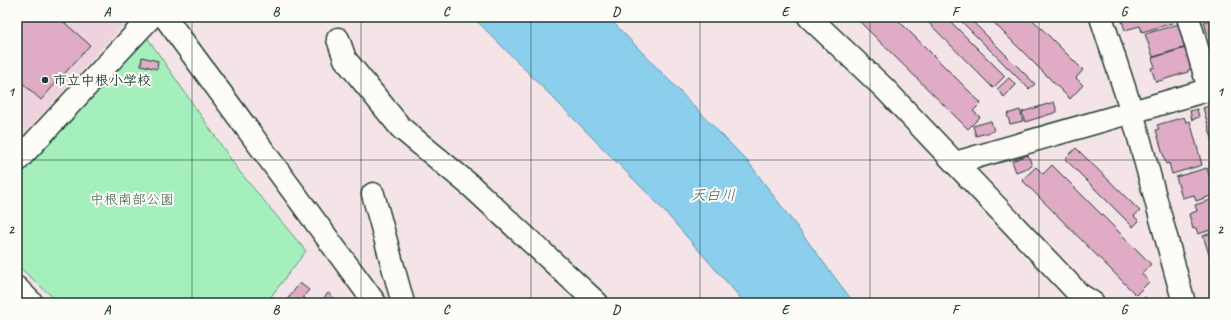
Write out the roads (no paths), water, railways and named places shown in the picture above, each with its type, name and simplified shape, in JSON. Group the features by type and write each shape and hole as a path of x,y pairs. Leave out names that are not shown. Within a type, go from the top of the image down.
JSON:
{"street":[{"path":"17,161 151,17"},
{"path":"165,17 375,303"},
{"path":"809,17 885,89 1079,294 1092,303"},
{"path":"1101,17 1132,112 1184,303"},
{"path":"955,163 1211,89 1188,17"},
{"path":"338,39 346,58 402,128 471,186 598,303"},
{"path":"373,194 403,303"},
{"path":"17,288 32,303"}],"water":[{"name":"天白川","path":"473,17 608,17 749,163 854,303 745,303 657,203"}],"place":[{"name":"市立中根小学校","path":"45,80"}],"park label":[{"name":"中根南部公園","path":"132,199"}]}
